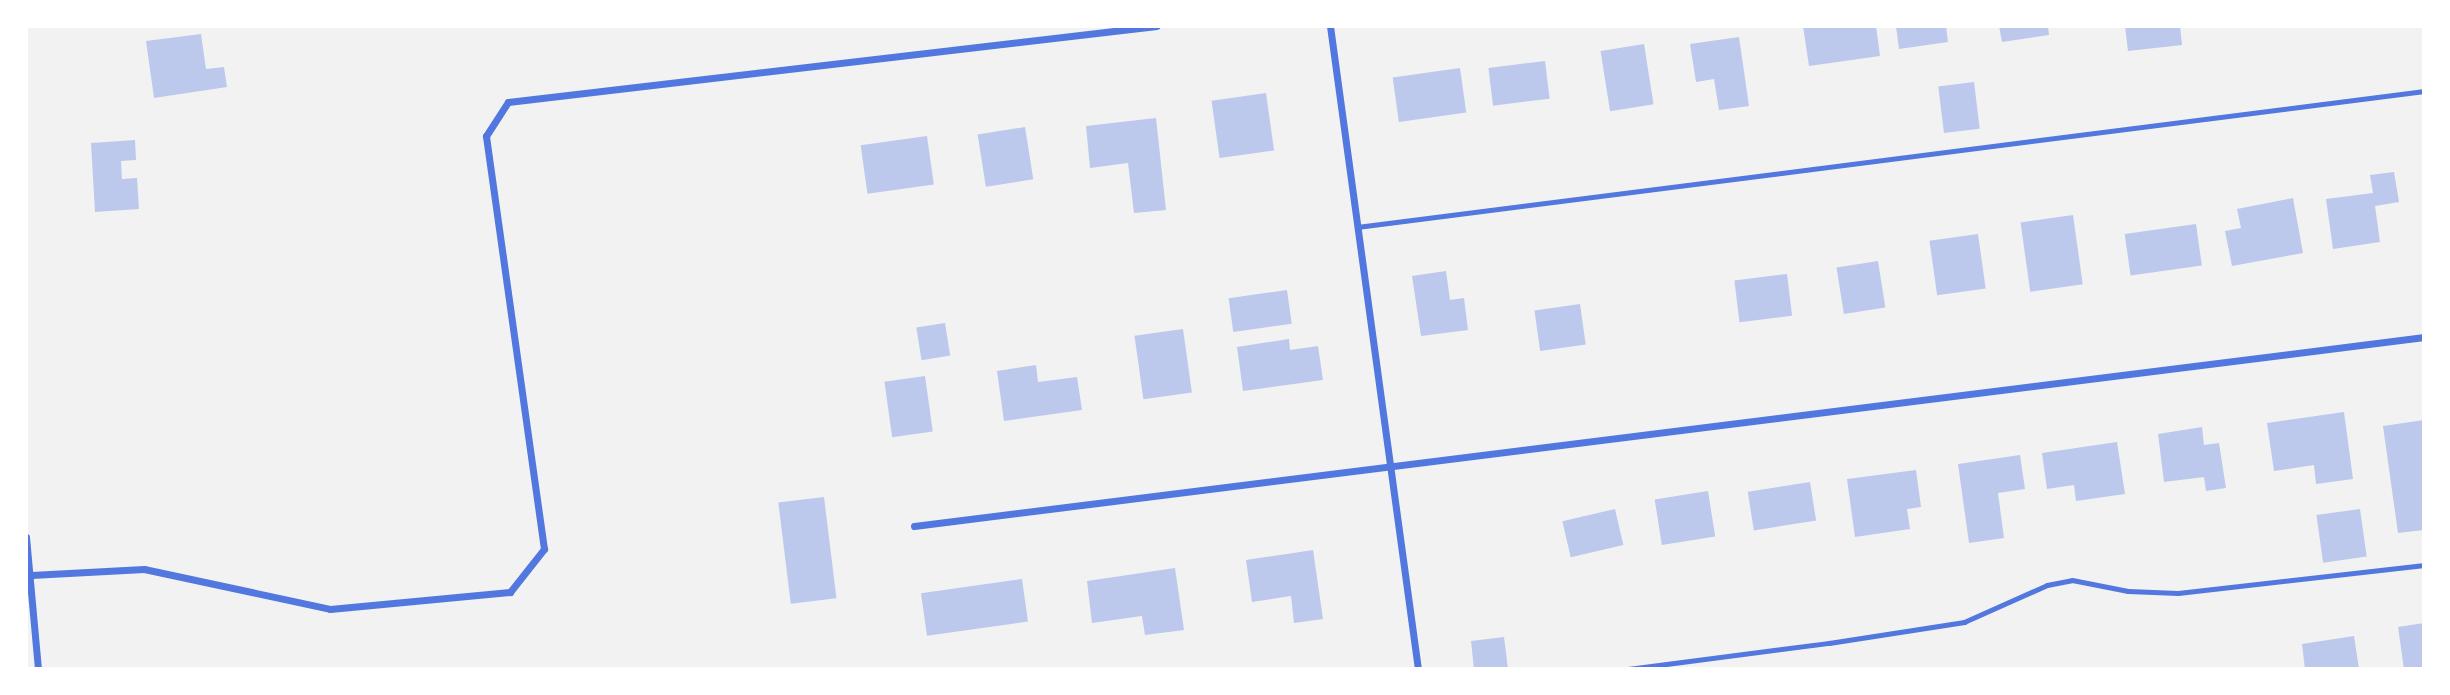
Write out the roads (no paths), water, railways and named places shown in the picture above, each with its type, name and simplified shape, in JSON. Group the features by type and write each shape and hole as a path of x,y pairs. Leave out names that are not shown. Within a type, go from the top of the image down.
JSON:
{"street":[{"path":"28,575 144,569 330,609 510,592 544,549 486,136 508,102 1157,26"},
{"path":"1330,26 1418,669"},
{"path":"914,526 2424,337"},
{"path":"26,537 38,669"}],"lane":[{"path":"1357,228 2424,91"},
{"path":"1628,669 1829,643 1964,621 2047,586 2072,580 2128,591 2178,593 2424,565"}]}
